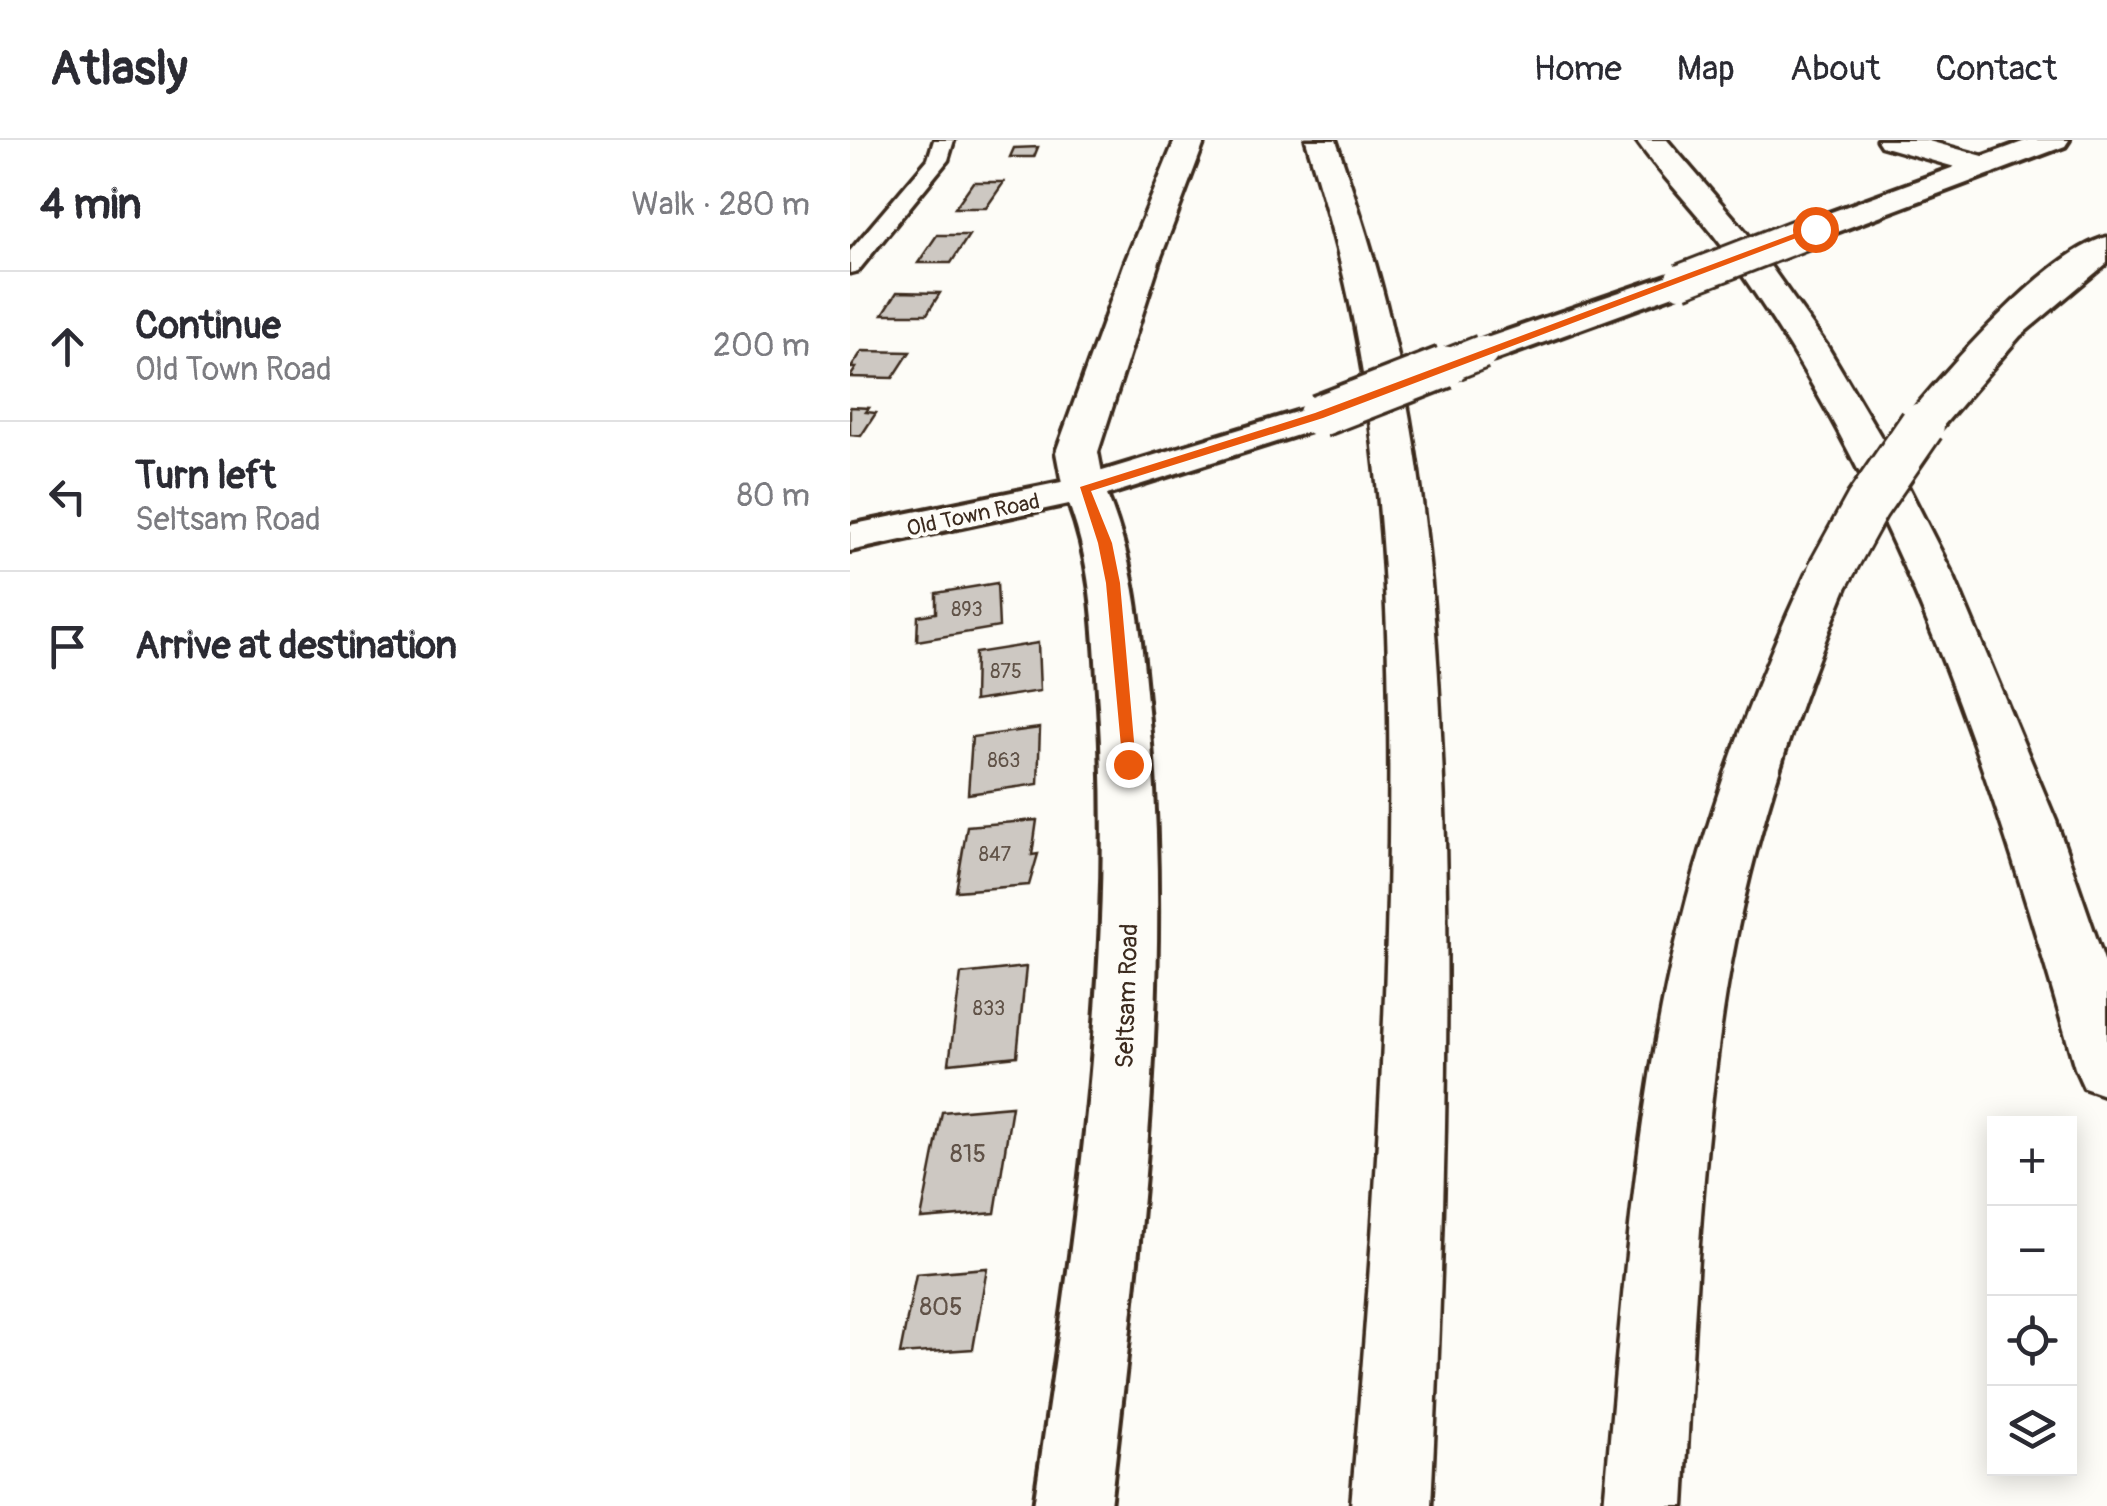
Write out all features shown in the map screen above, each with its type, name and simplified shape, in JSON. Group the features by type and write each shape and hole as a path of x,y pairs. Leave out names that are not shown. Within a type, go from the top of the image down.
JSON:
{"highway":[{"path":"1084,490 1077,452 1142,262 1190,140"},
{"path":"1321,140 1353,238 1374,326 1400,494 1412,642 1417,833 1414,1092 1391,1506"},
{"path":"1651,140 1712,212 1783,310 1846,414 1913,542 1984,706 2022,806 2107,1068"},
{"path":"1892,140 1984,166"},
{"path":"1644,1506 1666,1218 1686,1050 1713,912 1744,796 1777,697 1829,574 1877,490 1922,425 2009,325 2052,286 2107,246"}],"main road":[{"name":"Old Town Road","path":"850,538 1084,490 1319,416 2055,140"},
{"name":"Seltsam Road","path":"1072,1506 1107,1238 1129,972 1128,764 1113,583 1105,543 1084,490"}],"street":[{"path":"850,266 859,240 938,160 944,140"}],"building":[{"path":"1038,147 1034,157 1010,157 1014,148"},
{"path":"973,182 1004,182 986,208 955,208"},
{"path":"937,235 969,235 951,263 918,263"},
{"path":"897,292 940,293 927,314 883,314"},
{"path":"862,351 910,352 893,378 850,377"},
{"path":"850,407 869,408 866,412 876,413 861,436 850,435"},
{"path":"997,583 999,627 917,641 918,616 936,613 936,593"},
{"path":"1038,643 1040,691 974,701 975,653"},
{"path":"1040,728 1038,784 968,794 972,737"},
{"path":"1037,820 1032,855 1038,854 1029,885 956,891 967,826"},
{"path":"1026,967 1017,1056 949,1063 961,974"},
{"path":"1012,1106 995,1213 921,1219 942,1112"},
{"path":"987,1268 973,1349 900,1354 916,1274"}],"route":[{"path":"1128,764 1113,583 1105,543 1084,490 1319,416 1815,229"}]}
